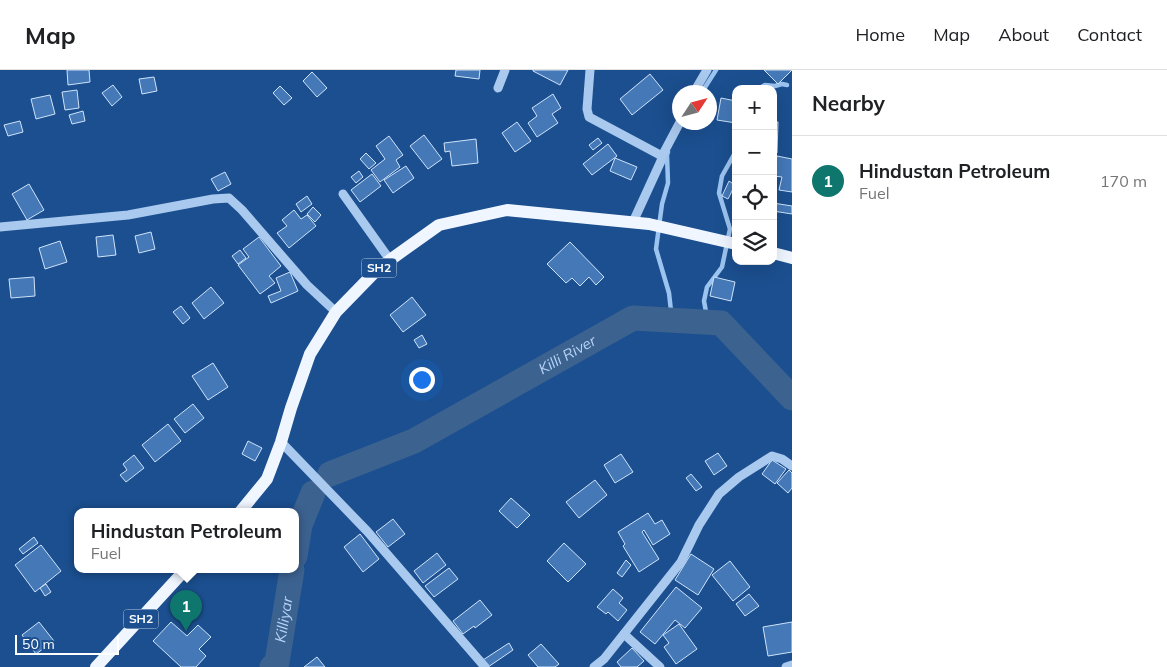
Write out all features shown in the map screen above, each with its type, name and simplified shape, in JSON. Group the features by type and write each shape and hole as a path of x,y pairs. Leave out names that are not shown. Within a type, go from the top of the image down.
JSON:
{"main road":[{"name":"SH2","path":"243,508 267,479 310,354 336,312 374,273 439,225 507,210 650,224 732,243"},
{"path":"777,254 792,258"},
{"name":"SH2","path":"96,667 182,573"}],"street":[{"path":"498,88 505,70"},
{"path":"590,70 587,109 589,117 662,156"},
{"path":"698,85 707,70"},
{"path":"633,222 662,156 676,130"},
{"path":"343,194 390,260"},
{"path":"0,227 128,215 213,199 229,198 242,210 307,285 336,312"},
{"path":"281,442 367,531 485,667"},
{"path":"594,667 604,659 681,562 699,525 719,494 739,477 772,456 782,459 792,466"},
{"path":"624,634 660,667"},
{"path":"786,667 792,665"}],"building":[{"path":"67,70 89,70 90,82 68,85"},
{"path":"456,70 480,70 479,79 455,76"},
{"path":"533,70 568,70 560,85"},
{"path":"764,70 792,70 778,84"},
{"path":"312,72 327,88 317,97 303,81"},
{"path":"650,74 663,90 632,115 620,99"},
{"path":"154,77 157,91 142,94 139,79"},
{"path":"113,85 122,97 112,106 102,93"},
{"path":"280,86 292,98 284,105 273,93"},
{"path":"77,90 79,108 65,110 62,92"},
{"path":"553,94 561,108 552,114 558,123 537,137 528,123 537,116 532,108"},
{"path":"50,95 55,114 36,119 31,99"},
{"path":"721,98 732,100 732,122 717,120"},
{"path":"83,111 85,121 72,124 69,115"},
{"path":"20,121 23,132 8,136 4,125"},
{"path":"517,122 531,141 515,152 502,133"},
{"path":"424,135 442,159 428,169 410,146"},
{"path":"389,136 403,155 396,160 400,167 380,182 371,170 385,159 376,146"},
{"path":"598,138 602,143 593,150 589,145"},
{"path":"476,139 478,163 452,166 450,151 445,152 444,143"},
{"path":"608,144 617,156 592,175 583,164"},
{"path":"366,153 376,163 369,169 360,159"},
{"path":"777,156 792,159 792,192 779,190 782,177 777,176"},
{"path":"615,158 637,167 631,180 610,171"},
{"path":"406,166 414,178 393,193 384,180"},
{"path":"359,171 363,177 356,183 351,177"},
{"path":"225,172 231,184 218,191 211,179"},
{"path":"372,174 381,186 360,202 351,190"},
{"path":"729,181 732,183 732,191 728,199 722,196"},
{"path":"29,184 44,210 27,220 12,194"},
{"path":"307,196 312,204 301,212 296,204"},
{"path":"777,204 792,206 792,214 777,212"},
{"path":"313,207 321,215 315,222 307,214"},
{"path":"294,210 301,219 307,215 316,226 289,248 277,233 287,226 282,220"},
{"path":"151,232 155,249 139,253 135,236"},
{"path":"113,235 116,255 98,257 96,237"},
{"path":"259,237 281,266 269,276 275,283 260,294 238,265 249,257 243,249"},
{"path":"60,241 67,262 45,269 39,248"},
{"path":"570,242 604,277 596,285 589,277 580,286 572,278 566,283 547,264"},
{"path":"240,250 246,258 238,264 232,256"},
{"path":"290,272 298,291 271,303 268,296 281,291 276,278"},
{"path":"34,277 35,296 11,298 9,279"},
{"path":"714,277 735,282 731,301 710,296"},
{"path":"211,287 224,303 204,319 192,303"},
{"path":"412,297 426,315 403,332 390,315"},
{"path":"181,306 190,318 183,324 173,312"},
{"path":"422,335 427,344 419,348 414,340"},
{"path":"213,363 228,387 208,400 192,376"},
{"path":"193,404 204,418 185,433 174,419"},
{"path":"168,424 181,441 155,462 142,445"},
{"path":"248,441 262,448 255,461 242,454"},
{"path":"718,453 727,466 714,475 705,461"},
{"path":"621,454 633,472 615,483 604,465"},
{"path":"134,455 144,468 126,482 120,475 127,470 123,464"},
{"path":"772,460 786,469 775,484 762,474"},
{"path":"789,470 792,473 792,488 788,493 777,483"},
{"path":"691,474 702,487 696,491 686,478"},
{"path":"595,480 607,495 579,518 566,502"},
{"path":"511,498 530,515 517,528 499,511"},
{"path":"648,513 655,524 662,520 670,534 653,545 644,530 642,532 659,559 639,572 623,546 625,544 618,532"},
{"path":"393,519 405,534 388,547 376,532"},
{"path":"360,534 379,559 363,572 344,547"},
{"path":"34,537 38,543 23,554 19,549"},
{"path":"564,543 586,564 568,582 547,561"},
{"path":"41,545 61,571 35,592 15,565"},
{"path":"437,553 446,565 423,583 414,571"},
{"path":"691,554 714,569 698,595 675,580"},
{"path":"626,560 631,565 622,577 617,573"},
{"path":"730,561 750,587 733,601 712,575"},
{"path":"449,568 458,579 434,597 425,586"},
{"path":"46,584 51,592 45,596 40,588"},
{"path":"676,587 702,608 685,628 675,620 655,644 640,632"},
{"path":"613,589 623,598 619,603 627,610 618,621 608,612 606,614 597,607"},
{"path":"749,594 759,606 745,616 736,604"},
{"path":"480,600 492,615 475,628 474,626 463,634 453,621"},
{"path":"39,622 54,641 36,654 22,635"},
{"path":"171,622 187,636 198,625 211,637 199,649 206,656 196,667 181,667 153,641"},
{"path":"792,622 792,652 768,656 763,627"},
{"path":"679,624 697,649 676,664 664,647 669,643 663,635"},
{"path":"509,643 513,650 488,667 483,660"},
{"path":"541,644 559,664 555,667 538,667 528,655"},
{"path":"632,648 644,661 637,667 621,667 617,662"},
{"path":"317,657 325,667 304,667"}],"waterway":[{"path":"706,85 716,70"},
{"path":"777,85 787,85"},
{"path":"668,152 668,183 662,204 656,249 669,293 672,320"},
{"path":"708,323 704,301 707,287 722,267 730,229 719,193 722,176 732,158"},
{"name":"Killi River","path":"330,474 414,441 633,318 721,323 792,398"},
{"name":"Killiyar","path":"299,531 313,493"},
{"name":"Killiyar","path":"272,667 277,662 292,573"}],"place":[{"name":"Hindustan Petroleum","path":"186,631"}]}
